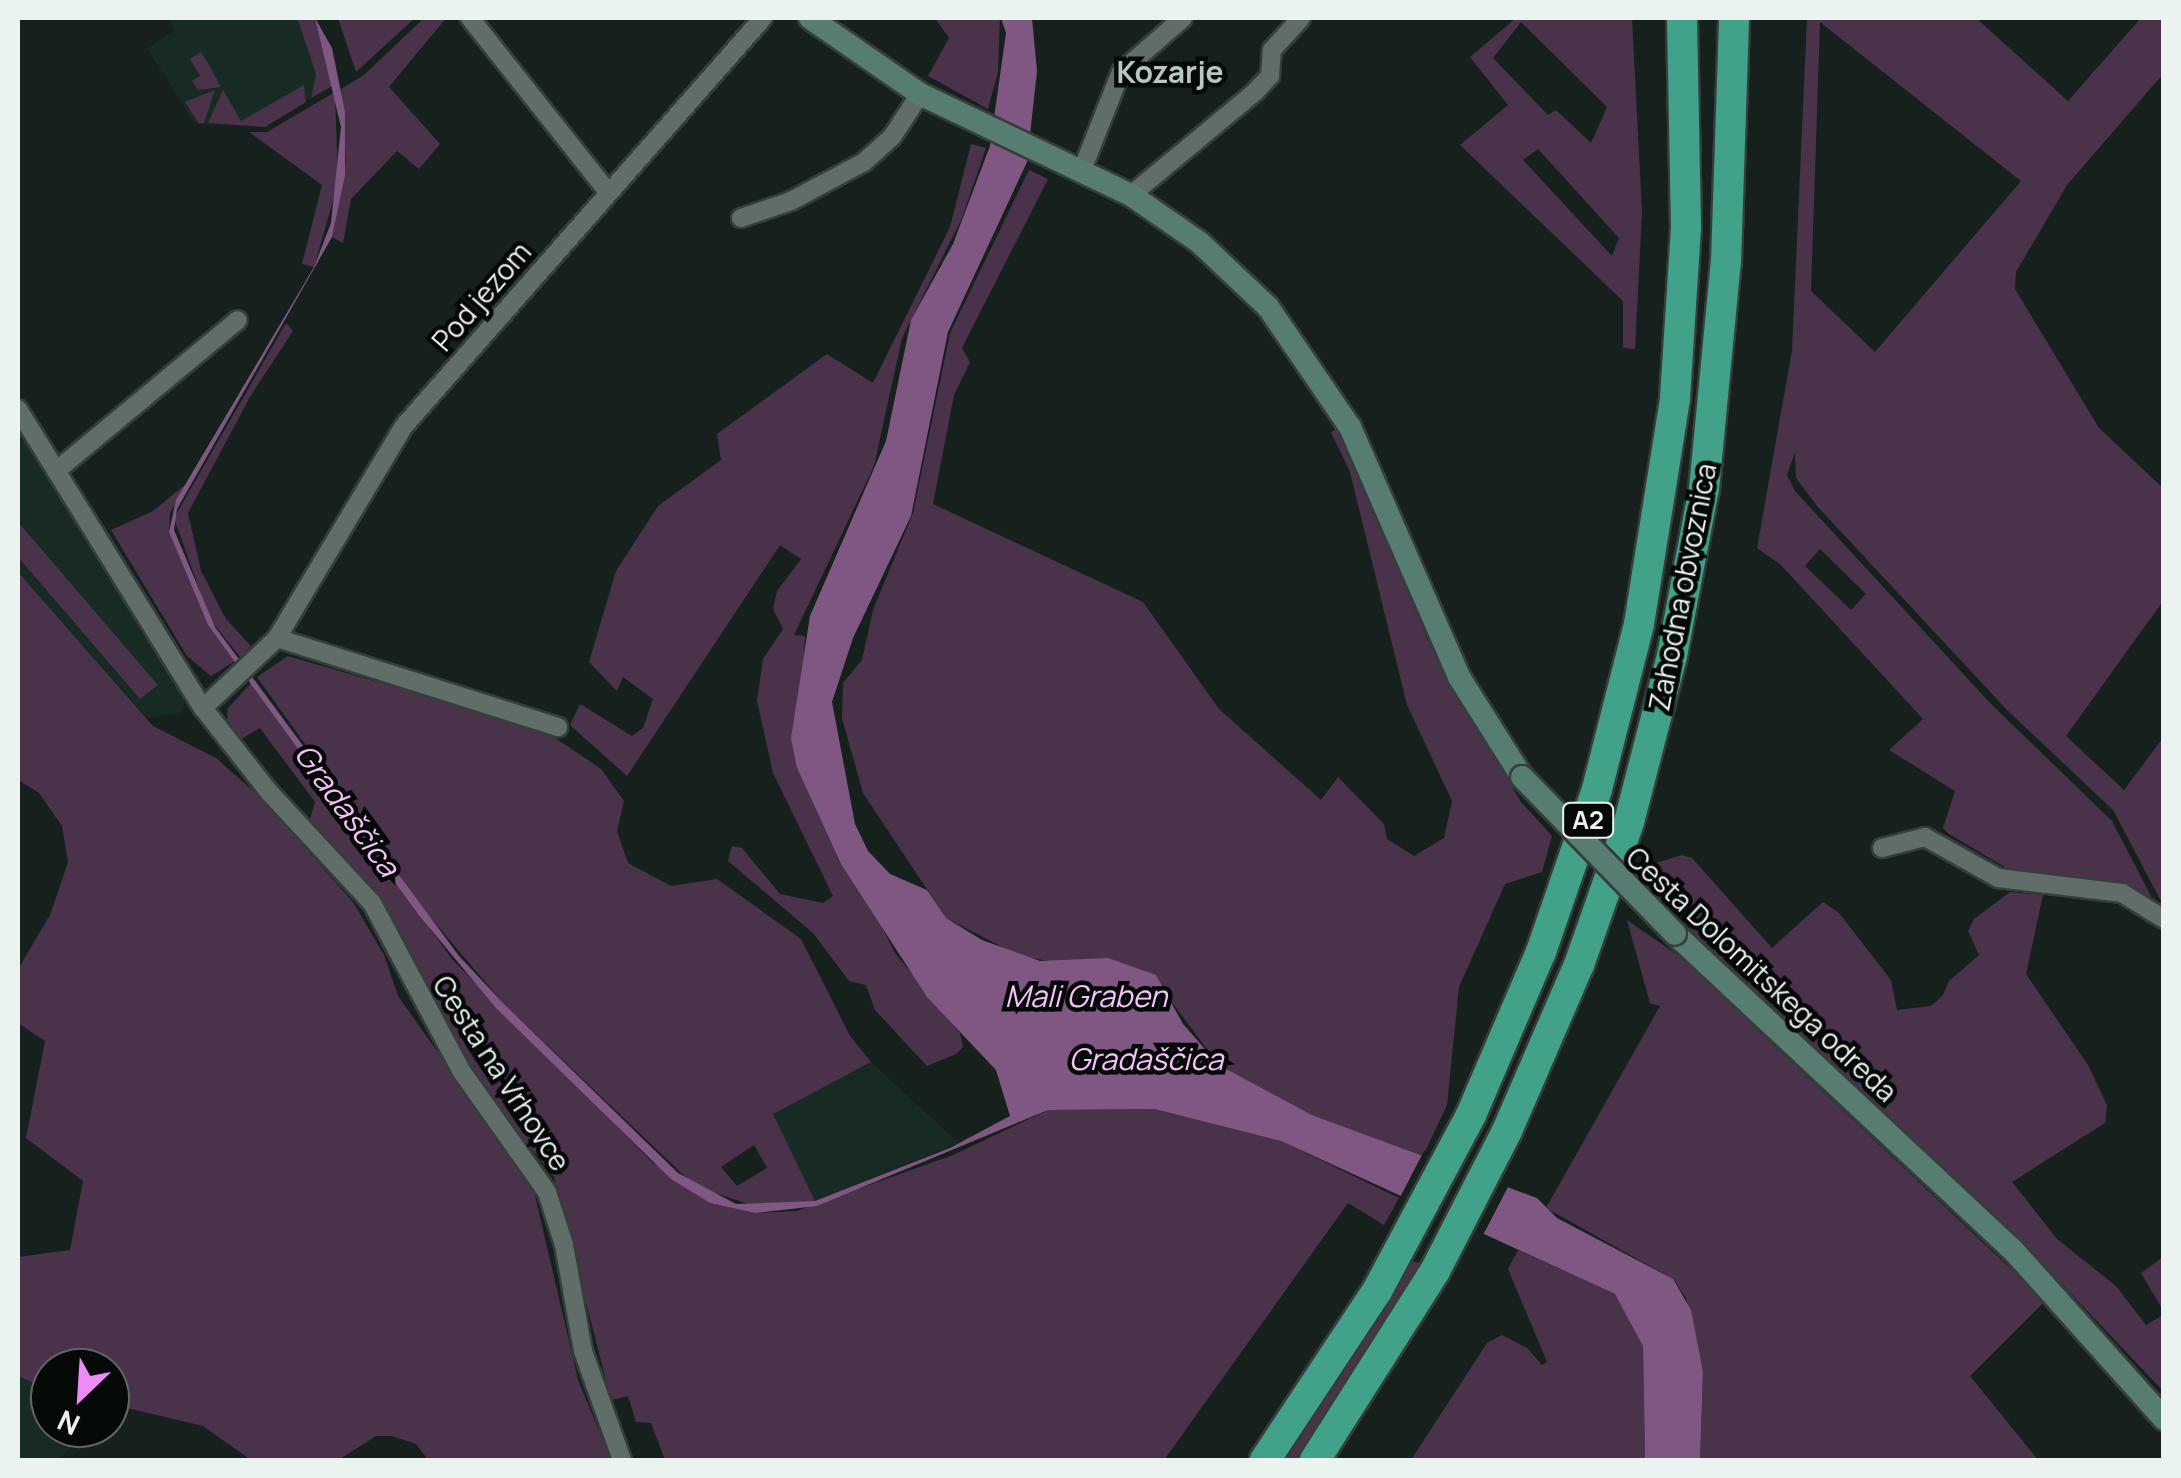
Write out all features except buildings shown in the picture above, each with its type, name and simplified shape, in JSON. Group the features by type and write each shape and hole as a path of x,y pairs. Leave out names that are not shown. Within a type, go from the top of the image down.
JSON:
{"highway":[{"name":"Zahodna obvoznica","path":"1265,1460 1398,1254 1471,1115 1579,848 1646,587 1668,456 1684,283 1682,18"},
{"name":"Zahodna obvoznica","path":"1314,1460 1435,1270 1507,1131 1617,858 1685,600 1718,375 1734,18"}],"street":[{"path":"470,18 608,192"},
{"name":"Pod jezom","path":"203,708 278,638 392,441 762,18"},
{"name":"Cesta Dolomitskega odreda","path":"810,18 920,94 1131,195 1229,267 1292,336 1324,382 1370,465 1466,690 1522,777 1675,934 2013,1250 2164,1419"},
{"path":"1082,170 1120,72 1184,18"},
{"path":"1131,195 1255,92 1270,76 1272,50 1302,18"},
{"path":"740,218 791,201 864,162 892,137 920,94"},
{"path":"56,470 238,320"},
{"name":"Cesta na Vrhovce","path":"18,409 203,708 372,903 452,1056 547,1192 564,1245 582,1352 622,1460"},
{"path":"278,638 558,727"},
{"path":"1882,848 1925,838 1998,878 2122,893 2164,919"}],"shaded area":[{"path":"167,18 297,18 316,74 311,98 265,127 195,124 147,48 174,31"},
{"path":"297,18 315,18 334,85 311,98 316,74"},
{"path":"338,18 415,18 356,72"},
{"path":"424,18 446,18 389,87 440,144 419,169 397,151 351,199 343,243 332,237 346,161 341,89 364,75"},
{"path":"935,18 1000,18 998,72 988,109 928,76 949,38"},
{"path":"1516,18 1632,18 1642,212 1635,349 1623,348 1623,301 1460,145 1508,105 1470,57","holes":["1521,22 1607,107 1591,143 1556,110 1548,115 1493,58","1538,149 1619,238 1612,256 1523,160"]},
{"path":"1807,18 1976,18 2068,101 2141,18 2163,18 2163,74 2067,185 2016,272 2015,289 2099,428 2163,488 2163,601 2066,736 2124,790 2163,738 2163,905 2113,810 2007,710 1817,506 1796,478 1795,452 1787,475 1795,491 1990,703 2112,821 2152,898 2119,885 2020,876 1949,834 1943,828 1955,791 1889,750 1923,719 1781,565 1757,548 1792,350","holes":["1820,22 2021,181 1875,352 1811,291","1820,549 1866,594 1851,610 1805,566"]},
{"path":"201,52 221,87 198,90 192,81 200,76 190,59"},
{"path":"304,85 306,102 265,127 208,123 223,90 241,121"},
{"path":"215,90 204,123 199,124 185,102"},
{"path":"335,92 338,183 314,267 302,264 322,185 249,132 267,132"},
{"path":"971,144 986,148 962,218 902,338 874,466 794,635 805,636 797,768 841,864 868,899 895,953 960,1033 963,1047 956,1054 927,1066 875,1010 866,985 849,981 813,933 728,861 732,846 742,848 780,894 823,903 833,896 773,773 757,701 763,659 783,629 773,609 777,591 801,559 780,545 627,776 570,725 580,704 632,736 643,728 653,699 623,677 617,691 589,662 616,571 658,506 721,460 717,434 827,354 873,383 950,227"},
{"path":"1029,170 1048,179 962,348 970,362 954,395 933,504 1143,602 1219,709 1321,800 1338,777 1384,824 1387,839 1414,856 1444,838 1452,801 1407,705 1350,472 1331,432 1339,428 1430,645 1521,802 1552,836 1542,872 1505,884 1459,987 1447,1105 1423,1156 1312,1115 1219,1065 1161,988 1108,958 1061,963 1020,956 946,918 863,793 842,718 843,683 862,660 873,610 913,513 950,333"},
{"path":"286,323 293,331 251,395 188,513 201,571 226,619 251,646 240,657 210,619 174,518"},
{"path":"18,421 186,692 183,713 147,718 18,572"},
{"path":"186,484 170,513 169,532 208,625 235,661 211,676 187,656 111,530 153,511"},
{"path":"18,522 158,685 140,699 18,557"},
{"path":"18,572 153,726 216,758 260,797 353,902 384,955 398,996 533,1187 578,1380 611,1460 428,1460 416,1444 392,1436 376,1436 338,1460 251,1460 203,1426 130,1409 130,1348 30,1348 30,1381 18,1376 18,1257 70,1250 83,1181 26,1138 45,1041 18,1023 18,969 50,915 68,862 62,826 39,793 18,780"},
{"path":"288,656 545,731 601,769 624,801 617,831 628,863 671,886 717,879 801,939 850,1036 871,1062 773,1114 815,1201 755,1206 696,1187 503,1003 424,910 257,677","holes":["754,1145 767,1168 737,1186 721,1167"]},
{"path":"252,682 452,959 652,1162 710,1203 755,1213 797,1211 953,1155 1048,1110 1153,1109 1281,1141 1399,1198 1384,1225 1348,1203 1164,1460 665,1460 651,1423 636,1422 628,1396 611,1400 554,1177 470,1072 422,994 376,892 310,819 315,802 260,728 239,740 228,727 227,709"},
{"path":"1682,855 1692,858 1772,948 1823,902 1839,913 1891,980 1897,1010 1931,1006 1943,995 1949,981 1979,955 1968,931 1974,919 2010,892 2043,895 2026,974 2088,1065 2107,1105 2105,1123 2012,1182 2057,1239 2116,1286 2146,1325 2163,1315 2163,1391 2062,1284 1748,989 1644,881 1649,865"},
{"path":"1627,920 1679,956 2045,1301 1970,1376 2038,1460 1700,1460 1703,1372 1686,1298 1673,1279 1546,1208 1660,1006 1650,1003"},
{"path":"871,1062 959,1143 815,1201 772,1114"},
{"path":"1518,1250 1615,1294 1633,1319 1643,1346 1645,1460 1411,1460 1487,1343 1502,1335 1527,1348 1542,1365 1547,1362 1508,1269"},
{"path":"2163,1257 2163,1310 2141,1273"},
{"path":"1411,1260 1421,1264 1372,1348 1296,1460 1283,1460"},
{"path":"18,1376 30,1381 30,1448 70,1448 58,1460 18,1460"}],"water":[{"path":"315,18 332,48 345,112 345,175 332,237 177,509 174,530 215,627 459,956 503,1003 678,1173 736,1204 815,1201 950,1148 1010,1116 996,1070 927,997 841,864 797,768 791,738 810,616 886,441 911,320 953,244 990,146 1006,33 1001,18 1032,18 1037,71 1027,162 948,332 911,516 853,638 832,702 855,824 868,851 890,874 927,890 946,918 982,940 1040,961 1108,958 1156,975 1183,1024 1219,1065 1312,1115 1537,1198 1557,1218 1673,1279 1691,1310 1703,1372 1700,1460 1645,1460 1643,1346 1615,1294 1281,1141 1154,1109 1048,1110 817,1206 755,1213 710,1203 671,1179 496,1008 418,914 208,625 169,532 176,500 314,267 331,223 341,127"}],"pier":[{"path":"1424,1151 1510,1183 1481,1239 1397,1203"}],"district":[{"name":"Kozarje","path":"1170,72"}],"water label":[{"name":"Gradaščica","path":"347,810"},
{"name":"Mali Graben","path":"1086,996"},
{"name":"Gradaščica","path":"1146,1059"}]}
